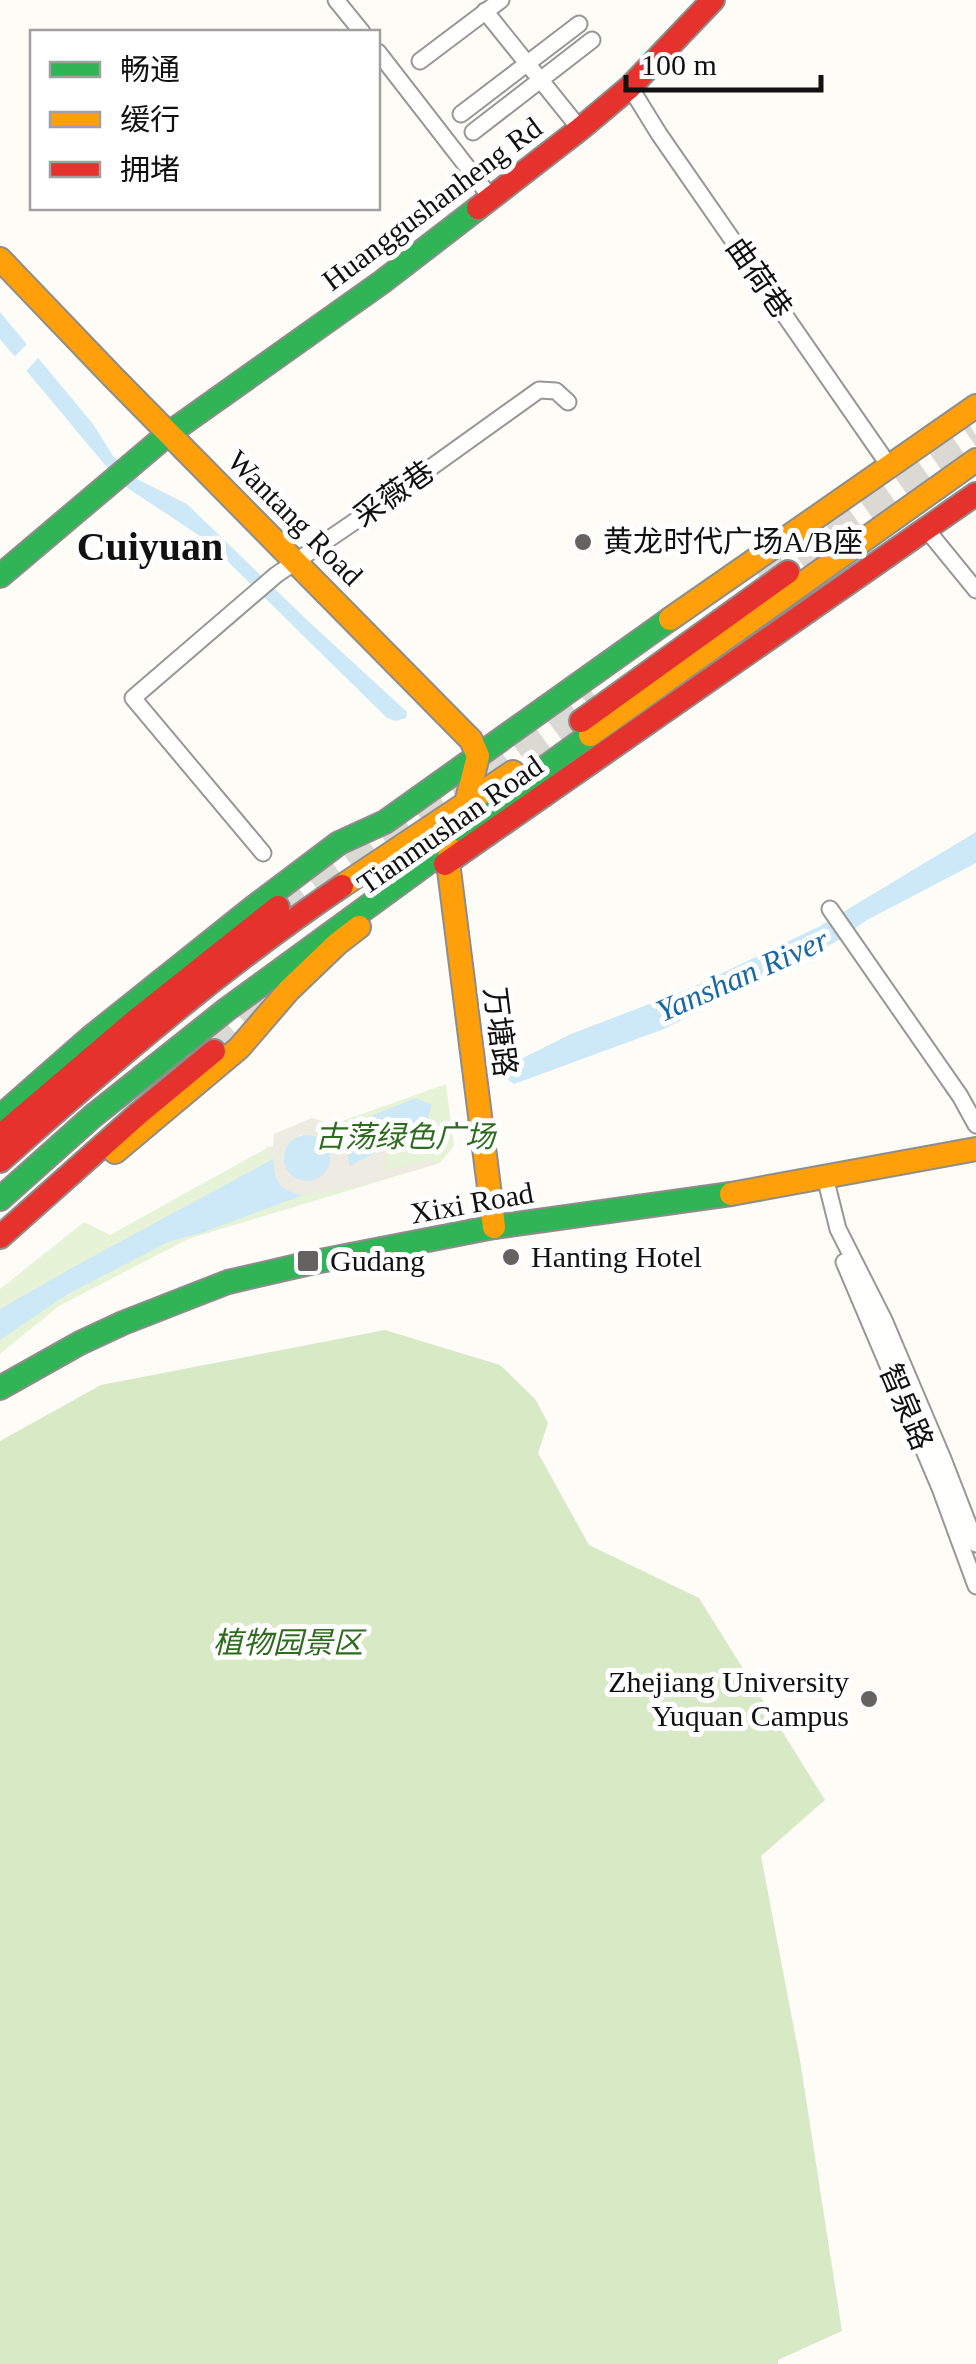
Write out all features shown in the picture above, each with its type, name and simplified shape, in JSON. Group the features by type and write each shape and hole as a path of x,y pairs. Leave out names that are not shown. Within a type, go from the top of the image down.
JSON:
{"main road":[{"name":"Huanggushanheng Rd","path":"0,576 168,434 382,282 580,129 630,87 713,0"},
{"name":"Wantang Road","path":"0,259 98,364 458,725 478,756"},
{"name":"Tianmushan Road","path":"0,1117 90,1038 339,843 384,822 976,406"},
{"name":"Tianmushan Road","path":"0,1161 74,1096 294,919 466,807 660,662 976,440"},
{"name":"Tianmushan Road","path":"0,1254 239,1048 289,990 337,944 450,853 522,784 976,460"},
{"name":"Tianmushan Road","path":"0,1199 93,1116 226,1010 976,494"},
{"path":"450,853 478,756"},
{"name":"万塘路","path":"450,853 494,1227"},
{"path":"0,1136 182,980 278,906"},
{"path":"0,1237 214,1051"},
{"name":"Xixi Road","path":"0,1388 123,1323 228,1282 494,1227 723,1195 976,1149"}],"street":[{"path":"336,0 360,30"},
{"path":"420,61 501,0"},
{"path":"485,12 580,129"},
{"path":"461,114 579,24"},
{"path":"474,132 592,40"},
{"path":"380,55 492,199"},
{"name":"曲荷巷","path":"630,87 890,467"},
{"name":"采薇巷","path":"263,853 133,698 269,580 539,390 556,391 568,402"},
{"path":"927,530 976,590"},
{"path":"831,911 960,1096 976,1125"},
{"name":"智泉路","path":"825,1177 838,1229 892,1338 976,1544"},
{"name":"智泉路","path":"838,1229 837,1246 940,1488 976,1586"}],"green space":[{"name":"古荡绿色广场","path":"446,1084 454,1146 440,1163 188,1239 59,1306 0,1354 0,1289 84,1222 110,1235 267,1148"},
{"name":"植物园景区","path":"385,1330 500,1365 536,1400 548,1423 538,1453 589,1545 699,1598 825,1800 761,1856 800,2060 842,2331 778,2360 778,2364 0,2364 0,1441 101,1385"}],"shaded area":[{"path":"312,1118 331,1124 341,1135 350,1166 385,1147 386,1170 430,1160 440,1163 355,1187 303,1195 289,1193 274,1175 273,1159 266,1146 273,1149 274,1134","holes":["301,1135 315,1136 327,1146 288,1171 283,1157 289,1143"]}],"water":[{"path":"0,312 93,424 113,456 139,480 187,504 407,712 406,718 387,718 206,540 129,489 105,465 0,339"},
{"name":"Yanshan River","path":"976,832 976,863 867,920 839,940 664,1029 514,1084 504,1077 509,1065 571,1034 691,988 820,926"},
{"path":"416,1098 432,1105 424,1130 350,1166 336,1130"},
{"path":"307,1135 323,1142 330,1158 323,1174 307,1181 291,1174 284,1158 291,1142"},
{"path":"273,1159 280,1184 303,1195 170,1241 66,1295 0,1340 0,1309"}],"pier":[{"path":"31,340 42,354 25,372 12,359"}],"tunnel":[{"path":"764,583 976,435"},
{"path":"487,780 597,699"},
{"path":"278,907 369,842 490,773"},
{"path":"214,1051 279,991"}],"traffic: fast":[{"path":"0,576 168,434 382,282 478,208"},
{"path":"0,1117 90,1038 339,843 385,822 670,619"},
{"path":"0,1199 93,1116 226,1010 452,845 522,784 590,735"},
{"path":"0,1388 123,1323 228,1282 494,1227 731,1194"}],"traffic: slow":[{"path":"0,259 471,740 478,756 463,815"},
{"path":"670,619 976,406"},
{"path":"590,735 976,460"},
{"path":"342,886 513,772"},
{"path":"451,850 448,862 494,1227"},
{"path":"115,1152 239,1048 289,990 359,927"},
{"path":"731,1194 976,1149"}],"traffic: jam":[{"path":"478,208 630,87 713,0"},
{"path":"445,864 976,494"},
{"path":"581,721 788,572"},
{"path":"0,1161 167,1018 342,886"},
{"path":"0,1136 137,1019 278,907"},
{"path":"0,1237 214,1051"}],"place":[{"name":"黄龙时代广场A/B座","path":"583,542"},
{"name":"Hanting Hotel","path":"511,1257"},
{"name":"Gudang","path":"308,1261"},
{"name":"Zhejiang University Yuquan Campus","path":"869,1699"}],"district":[{"name":"Cuiyuan","path":"150,546"}]}
